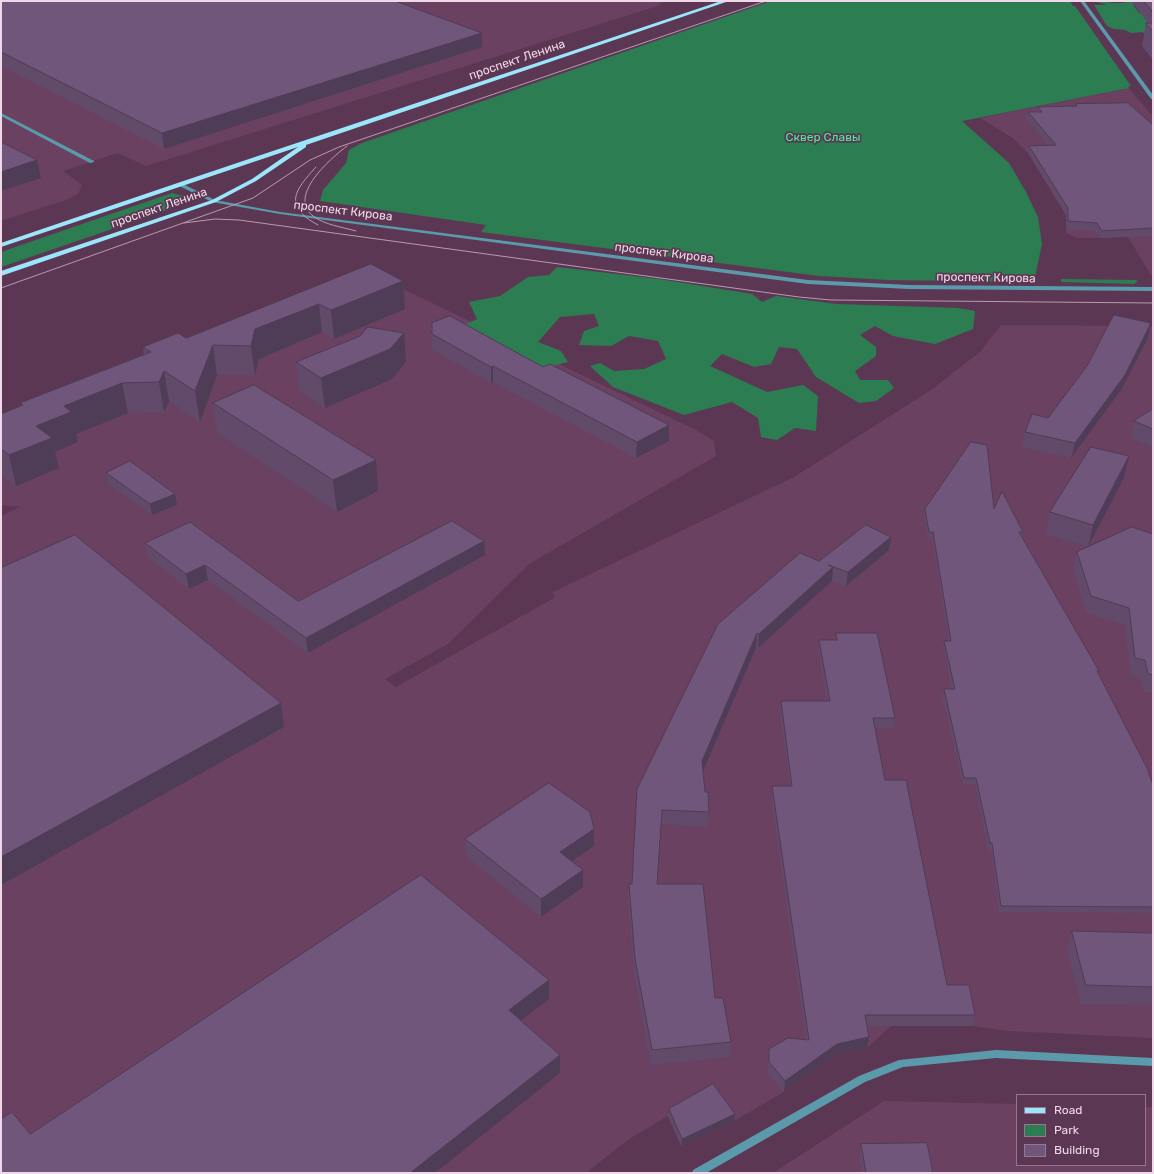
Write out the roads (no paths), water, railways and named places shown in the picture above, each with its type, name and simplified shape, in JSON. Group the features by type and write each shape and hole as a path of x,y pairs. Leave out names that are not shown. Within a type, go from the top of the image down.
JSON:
{"main road":[{"name":"проспект Ленина","path":"1,245 726,1"},
{"name":"проспект Ленина","path":"1,274 214,201 254,180 314,140"}],"street":[{"path":"1082,1 1153,98"},
{"path":"1,114 92,162"},
{"name":"проспект Кирова","path":"179,184 214,201 280,213 808,282 908,287 1153,289"},
{"path":"698,1173 862,1079 902,1062 996,1054 1153,1062"}],"tram line":[{"path":"1,288 253,198 310,160 339,147 766,1"},
{"path":"347,146 331,159 314,178 308,188 305,198 306,208 313,216 328,224 356,231"},
{"path":"316,167 298,191 296,205 307,218 318,225"},
{"path":"184,223 215,219 239,220 799,297 831,300 1153,303"}],"park label":[{"name":"Сквер Славы","path":"823,138"}]}
